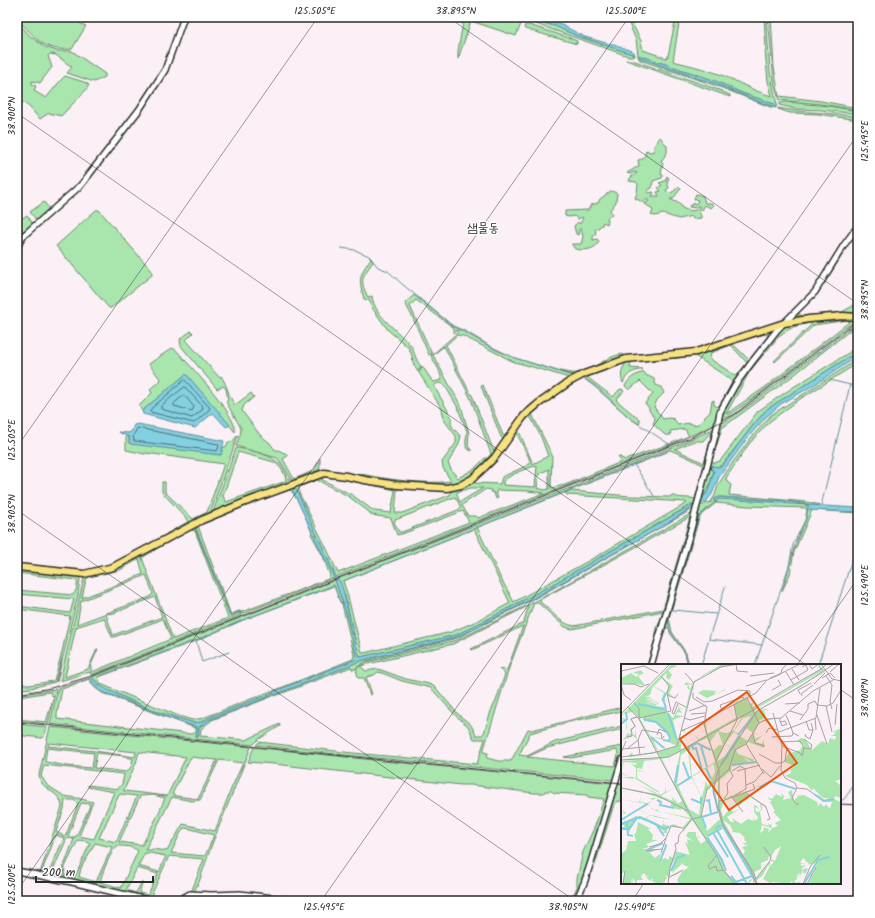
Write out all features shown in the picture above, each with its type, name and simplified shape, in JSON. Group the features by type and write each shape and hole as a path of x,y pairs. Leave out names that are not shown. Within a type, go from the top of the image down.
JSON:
{"main road":[{"path":"17,567 84,574 113,567 202,520 250,500 324,473 398,485 447,488 461,484 472,479 486,467 524,416 569,382 584,374 626,359 696,352 784,323 843,316 858,317"}],"street":[{"path":"17,248 22,237 81,185 139,110 165,70 184,17"},
{"path":"651,664 691,529 720,412 735,385 784,323 815,292 844,245 858,226"},
{"path":"576,901 591,862 621,763"},
{"path":"17,871 72,882 151,901"},
{"path":"177,901 190,894 240,894 297,901"}],"green space":[{"path":"17,17 80,17 79,23 86,26 72,49 53,48 40,42 17,19"},
{"path":"464,17 522,17 555,26 577,36 635,56 628,56 533,23 524,22 521,24 516,36 471,21 458,59"},
{"path":"626,17 629,17 641,41 643,50 666,58 668,56 676,17 680,17 673,61 701,68 772,96 768,81 765,51 764,17 766,17 770,71 777,105 742,93 713,80 638,55 636,40"},
{"path":"768,17 771,17 774,67 779,96 821,101 858,108 858,110 779,100 774,82"},
{"path":"17,21 29,35 45,47 57,51 72,51 105,74 105,77 94,82 67,73 72,67 56,55 50,54 48,56 52,67 40,83 32,81 32,84 36,86 34,91 46,98 65,76 89,85 61,116 49,113 40,119 25,104 17,102"},
{"path":"525,25 570,38 577,41 577,44 525,29"},
{"path":"638,57 711,82 776,108 640,60"},
{"path":"626,60 632,60 719,90 730,95 730,97"},
{"path":"785,102 829,106 858,111 858,114 796,109 779,105 780,103"},
{"path":"778,108 848,115 858,117 858,120 818,114 790,113"},
{"path":"660,137 667,146 667,153 661,161 663,163 661,174 663,175 662,178 653,181 652,188 648,190 648,193 653,192 654,193 652,196 659,196 657,192 661,191 658,188 662,185 659,183 665,181 667,176 669,178 667,182 669,188 666,190 669,194 679,186 681,188 673,199 670,199 680,204 682,208 690,211 696,210 700,207 689,207 690,205 697,203 698,200 694,199 696,194 703,196 705,203 711,203 714,205 711,208 705,205 702,210 700,209 699,211 701,218 693,219 692,216 679,219 663,214 655,216 651,215 653,211 645,204 648,202 648,198 644,203 635,198 638,184 636,182 629,181 631,177 637,173 627,173 639,166 638,160 643,158 647,150 650,152 654,151 654,146"},
{"path":"611,191 617,193 616,202 610,210 612,214 607,218 607,224 603,222 602,225 595,230 596,233 593,240 597,239 599,241 595,246 589,249 575,249 572,244 581,244 583,237 581,229 579,229 578,235 576,234 574,226 578,222 580,224 583,218 578,219 574,216 565,216 565,211 588,210 590,205 598,203 600,199"},
{"path":"44,202 50,210 37,221 30,212"},
{"path":"96,210 99,210 152,271 152,275 111,308 109,308 56,246"},
{"path":"27,215 33,224 26,230 22,231 17,227 17,216 21,219"},
{"path":"843,251 844,252 834,269 812,299 798,313 803,316 842,312 858,303 858,315 799,317 797,313 817,292"},
{"path":"371,258 373,262 366,271 363,279 365,291 368,297 372,296 377,310 382,317 411,346 417,361 421,366 418,372 413,363 409,348 388,330 373,309 369,300 364,299 360,282 362,273"},
{"path":"414,295 458,329 454,333 454,328 416,300 410,306 432,354 429,355 405,303"},
{"path":"840,318 857,319 754,398 719,422 737,384 781,329 790,324","holes":["848,320 849,322 764,388 726,414 750,371 780,335 793,327 810,323 812,324 774,361 775,362 814,325"]},
{"path":"858,322 858,324 794,375 722,428 712,461 714,463 720,461 758,411 850,352 858,334 852,350 853,351 858,341 858,351 767,409 722,465 717,467 711,466 711,469 714,470 708,490 701,499 720,425 755,401"},
{"path":"459,329 496,350 515,358 569,375 574,375 560,371 579,373 590,369 611,357 623,354 623,357 587,371 535,404 485,464 472,476 458,483 447,485 408,483 360,477 361,474 418,482 451,481 443,468 442,462 456,443 456,436 444,420 442,409 419,373 422,366 433,382 442,380 439,370 431,356 457,333","holes":["457,335 463,336 514,362 569,378 524,412 505,436 503,435 483,385 481,386 503,439 494,452 472,395 446,345","444,346 471,399 491,454 474,469 458,478 448,463 458,446 461,437 453,428 451,423 452,418 434,386 438,383 444,384 457,406 467,431 466,445 467,448 472,451 468,446 469,433 461,406 433,355"]},
{"path":"770,330 772,332 727,396 725,396 732,383 730,379 695,356 631,362 630,368 643,369 631,373 623,383 622,372 623,367 627,362 680,356","holes":["766,334 768,335 766,339 749,360 733,344 745,339","731,345 747,363 736,376 710,359 711,353"]},
{"path":"191,331 193,333 186,340 219,377 221,376 235,405 251,393 254,397 244,405 242,411 260,435 270,443 275,450 289,455 283,459 294,479 315,470 320,458 319,470 293,482 277,458 236,446 241,428 226,402 228,400 226,389 223,386 217,389 181,346 180,339"},
{"path":"172,348 176,350 221,402 234,424 235,432 186,374 142,411 139,406 152,393 150,389 161,380 149,364"},
{"path":"858,359 858,363 800,399 769,422 749,444 726,478 727,482 731,485 729,495 807,502 820,506 786,501 720,497 714,500 715,503 718,499 724,498 775,502 777,504 792,502 808,506 808,509 858,513 812,510 794,552 790,574 782,591 795,545 806,518 806,508 748,506 716,503 702,514 699,519 669,618 672,632 686,653 689,664 685,653 669,628 665,628 654,664 699,506 711,502 718,485 733,462 771,415"},
{"path":"620,364 619,366 587,377 613,397 619,390 622,389 624,391 616,400 640,420 639,424 625,414 591,382 583,378 546,402 532,414 552,455 551,488 565,485 621,462 618,456 625,460 689,436 685,429 670,431 671,435 665,435 653,424 655,419 645,403 653,394 640,381 629,390 625,386 635,375 644,372 646,375 654,379 656,385 661,387 664,393 657,400 654,407 663,419 674,419 678,425 689,423 694,425 698,424 710,412 712,401 714,400 714,405 718,407 724,398 726,399 716,424 670,445 336,577 295,488 334,578 242,614 239,611 242,612 328,579 330,576 323,556 311,534 312,533 299,504 290,490 253,503 198,526 230,615 195,526 237,507 323,475 428,489 472,481 519,425 536,408 577,379","holes":["530,416 541,437 548,456 533,464 518,429","516,432 529,458 530,464 502,477 500,484 475,483 476,479 497,459","537,466 535,487 503,485 503,481 506,479 529,468","549,469 549,489 545,490 537,488 539,474","325,477 344,479 395,490 391,513 374,511 352,495 321,479","317,480 348,496 371,515 391,518 397,535 463,511 469,522 338,573 299,493 299,487","471,488 483,488 460,502 457,492","397,489 451,490 450,495 402,513 395,513","486,489 491,490 496,499 498,498 496,493 497,490 544,493 478,518 476,516 468,516 462,505","455,497 461,507 458,510 399,532 394,522 395,520"]},
{"path":"715,428 705,466 670,450 477,527 500,577 514,602 597,556 687,503 567,495 565,493 572,491 630,496 670,497 672,495 695,499 704,467 693,509 532,600 457,638 366,661 353,670 351,667 275,696 274,695 363,660 457,637 532,599 661,527 690,509 694,503 548,587 456,635 365,656 360,657 358,652 345,596 337,579 685,442","holes":["710,433 712,433 704,463 675,449 694,441 703,441","476,528 474,529 510,603 479,620 451,632 364,653 362,652 343,581"]},
{"path":"238,435 210,514 165,536 189,521 162,492 162,482 165,482 165,492 193,519 207,512 224,464 145,454 126,450 126,436 129,437 129,443 221,455 223,447 226,447 228,442 232,442"},
{"path":"236,448 263,454 273,458 281,465 290,483 214,513 213,512","holes":["238,452 274,462 282,470 286,481 226,502 223,496"]},
{"path":"694,512 649,664 647,664 656,636 656,627 658,626 663,611 572,629 565,627 538,603 534,603 509,668 483,752 488,753 487,758 498,761 511,761 528,729 532,730 621,707 621,711 573,721 530,733 519,755 527,756 555,742 621,726 621,729 547,748 527,757 615,766 618,755 617,750 571,758 564,757 621,746 621,757 614,780 344,755 256,745 259,742 353,753 477,764 485,739 474,739 468,726 455,715 431,688 402,681 378,672 374,675 366,677 372,694 370,695 364,678 358,678 356,669 360,666 366,671 378,669 435,687 457,713 471,725 476,735 482,735 505,674 499,669 507,670 523,626 472,650 471,649 524,623 528,606 453,644 361,666 367,662 457,640 538,600","holes":["690,517 663,609 574,626 564,622 540,602 541,599"]},
{"path":"194,526 230,616 231,617 239,613 241,615 91,675 90,672 60,681 84,578 86,575 112,568","holes":["191,530 195,531 228,618 173,639 142,558","139,559 143,574 82,598 86,580 89,577 120,570","146,575 153,593 150,597 77,624 81,601","155,597 162,617 113,635 106,614 114,613","104,618 112,637 114,637 163,619 171,639 92,672 91,665 97,649 88,669 65,677 76,627"]},
{"path":"17,570 78,576 80,579 78,595 57,682 62,659 55,682 23,689 17,685 17,681 29,685 54,680 70,616 17,609 17,606 70,613 74,599 17,594 17,590 73,595 76,590 77,580 17,573"},
{"path":"335,580 343,603 340,602 334,585 196,640 99,676 98,678 101,684 192,720 203,718 271,691 272,693 201,722 194,723 155,711 103,688 92,677"},
{"path":"340,602 344,604 357,659 273,692 353,659 354,655 342,604"},
{"path":"91,678 106,694 115,696 149,711 102,693 94,687 89,679 62,689 57,719 191,734 194,733 195,728 156,713 197,727 196,736 198,737 199,727 211,719 273,695 212,720 201,729 200,736 246,740 280,724 280,726 259,739 253,745 50,724 58,688"},
{"path":"56,689 48,724 17,721 17,719 46,722 54,696 51,695 50,692 20,697 17,695"},
{"path":"17,724 47,727 44,737 42,738 17,735"},
{"path":"50,727 251,747 212,844 199,882 193,893 172,901 159,901 40,873 62,807 59,798 43,784 39,775","holes":["49,743 136,752 135,757 95,751 48,746","47,748 94,753 92,768 67,766 46,762","139,752 186,757 167,796 124,791","97,753 125,756 133,759 129,770 126,772 94,768","191,757 217,760 198,799 176,796 172,794","219,760 243,763 215,831 183,824 167,851 152,849 145,850 172,797 192,801 200,800","44,765 124,775 122,784 118,789 88,785 88,787 114,792 94,839 79,836 93,802 64,796 47,785 41,776","119,795 137,796 116,842 99,838","153,795 165,798 142,845 119,842 140,796","65,800 74,800 78,804 66,835 64,836 56,832 64,809","81,803 90,804 76,837 68,836","184,828 214,835 205,856 171,853","56,835 64,838 49,872 42,871","67,838 74,839 61,874 52,873","78,840 90,843 75,877 64,875 65,867","95,843 112,847 96,882 79,877 81,868","117,846 131,847 138,851 121,888 100,882 110,857","145,853 166,856 159,872 138,866","169,856 204,859 192,890 175,899 173,897 167,899 151,896","137,868 158,874 148,895 139,893 143,882 142,881 136,893 126,890"]},
{"path":"254,747 614,783 580,888 574,901 570,901 577,887 577,879 583,852 595,826 604,799 588,797 587,795 554,793 552,791 534,793 248,762"},
{"path":"617,783 621,784 621,801 616,802 613,808 595,865 591,867"}],"water":[{"path":"522,17 550,20 585,37 614,44 634,52 635,55 577,36 555,26"},
{"path":"638,55 713,80 742,93 777,105 776,107 762,103 711,82 638,57"},
{"path":"858,351 858,356 814,385 781,404 766,417 749,436 719,477 712,494 706,502 701,503 701,500 709,487 714,471 710,467 719,467 723,465 767,409"},
{"path":"186,374 230,425 226,427 213,413 195,428 143,414 142,411"},
{"path":"138,424 224,441 221,455 130,444 129,437 118,432 131,432 134,425"},
{"path":"293,488 296,489 336,577 334,578 293,491"},
{"path":"719,497 786,501 809,505 858,508 858,512 807,510 808,506 806,505 777,504 775,502 718,499 716,503 714,499"},
{"path":"695,503 690,509 661,527 532,599 457,637 363,660 274,695 273,692 357,659 347,615 335,580 337,579 340,581 343,590 358,652 360,657 365,656 456,635 548,587"},
{"path":"92,677 99,685 108,690 155,711 194,723 201,722 272,693 273,695 211,719 199,727 198,737 196,737 197,727 169,718 103,692 94,684 91,678"}],"waterway":[{"path":"341,248 355,250 369,256 378,267 388,271 453,326 515,358 574,376"},
{"path":"852,351 858,339"},
{"path":"583,378 631,419 669,444"},
{"path":"830,380 858,387"},
{"path":"821,506 850,385"},
{"path":"343,581 667,452"},
{"path":"635,466 654,496"},
{"path":"688,664 685,653 670,633 668,619 699,516 715,502"},
{"path":"755,664 789,566 793,545 805,520 807,510"},
{"path":"195,527 230,616 239,612 241,614"},
{"path":"818,664 858,541"},
{"path":"99,677 196,641 243,620 334,586 340,602 344,603"},
{"path":"709,638 725,587"},
{"path":"673,610 716,614"},
{"path":"701,664 709,639 762,645"},
{"path":"196,641 202,662 229,652"},
{"path":"841,800 845,798 858,779"}],"railway":[{"path":"17,694 51,688 92,676 690,438 735,414 858,320"},
{"path":"17,722 621,783"},
{"path":"841,804 858,805"}],"district":[{"name":"샘물동","path":"483,227"}]}
